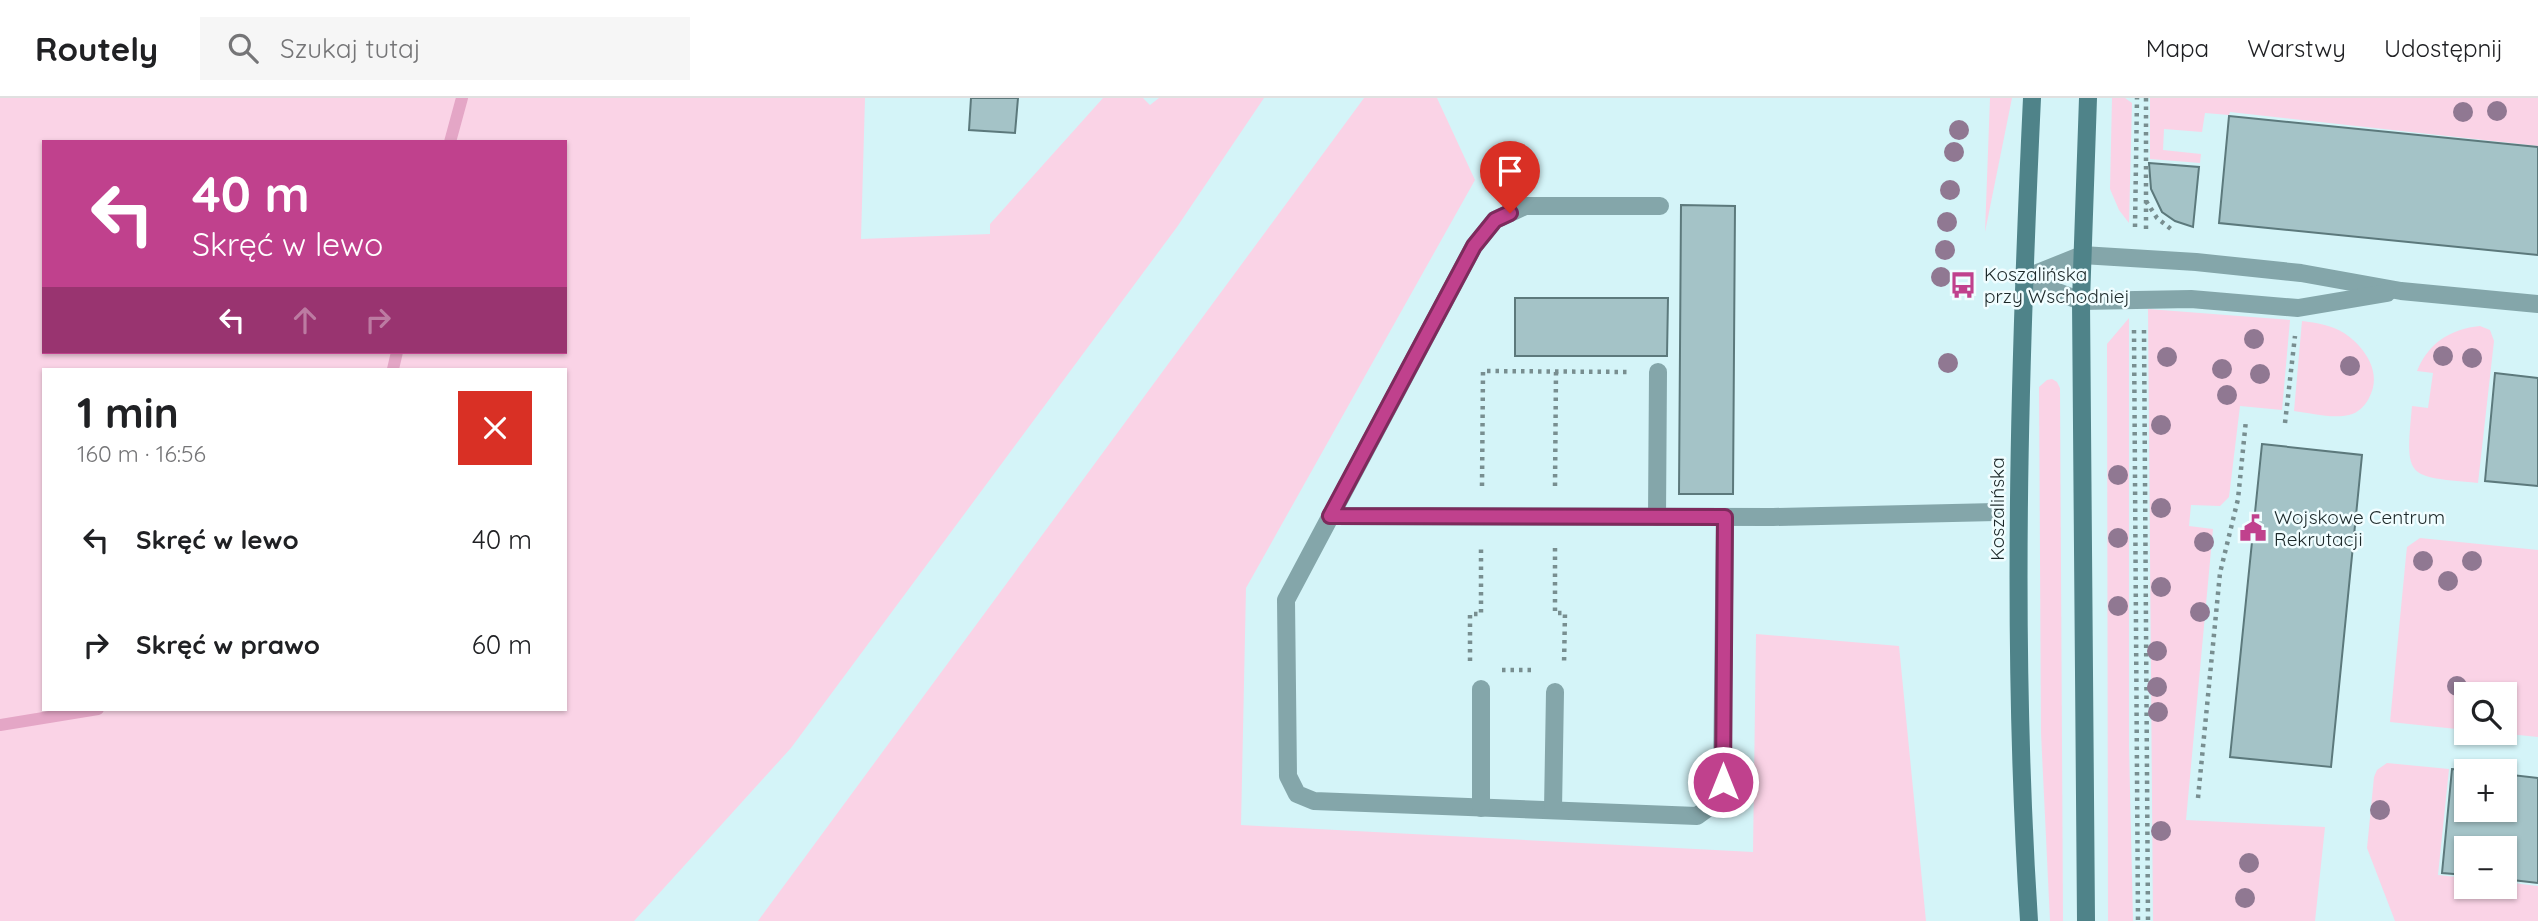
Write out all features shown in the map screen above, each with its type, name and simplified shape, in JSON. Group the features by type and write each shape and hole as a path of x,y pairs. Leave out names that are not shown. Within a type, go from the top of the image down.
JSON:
{"main road":[{"name":"Koszalińska","path":"2029,921 2022,784 2017,513 2023,279 2032,98"},
{"path":"2086,921 2081,301 2088,98"}],"lane":[{"path":"1660,206 1525,206 1495,220 1474,246 1286,600 1288,776 1297,794 1314,801 1697,816 1715,803 1723,782 1725,517"},
{"path":"2023,279 2082,255 2196,261 2301,273 2401,291 2538,304"},
{"path":"2023,279 2081,301 2191,299 2298,308 2401,291"},
{"path":"1657,517 1658,372"},
{"path":"1330,516 1725,517 1996,512"},
{"path":"1481,808 1482,689"},
{"path":"1553,810 1555,692"}],"path":[{"path":"2135,229 2137,98"},
{"path":"2146,98 2146,238"},
{"path":"2144,324 2148,921"},
{"path":"2134,329 2138,921"},
{"path":"2198,798 2220,573 2238,499 2246,420"}],"shaded area":[{"path":"0,98 865,98 861,239 990,234 990,224 1103,98 1143,98 1150,105 1159,98 1264,98 1177,227 791,748 634,921 0,921"},
{"path":"1364,98 1437,98 1475,180 1246,588 1241,825 1753,852 1756,634 1899,646 1926,921 758,921"},
{"path":"1990,98 2012,98 1985,232"},
{"path":"2112,98 2125,98 2132,103 2129,223 2119,210 2110,189"},
{"path":"2150,98 2538,98 2538,146 2230,112 2229,115 2205,113 2202,132 2164,129 2163,150 2201,154 2200,163 2150,159"},
{"path":"2148,309 2290,320 2282,410 2240,406 2229,497 2220,506 2191,505 2189,526 2213,529 2186,820 2325,827 2315,921 2153,921"},
{"path":"2129,318 2129,747 2133,921 2108,921 2107,344"},
{"path":"2302,321 2339,330 2359,346 2370,361 2373,389 2365,404 2355,413 2336,416 2294,411"},
{"path":"2480,326 2490,330 2494,341 2478,483 2424,475 2415,470 2411,461 2409,448 2412,406 2428,408 2433,373 2417,371 2428,352 2442,339 2460,330"},
{"path":"2052,379 2060,388 2063,921 2050,921 2041,733 2039,387"},
{"path":"2420,538 2538,550 2538,737 2517,735 2517,682 2454,682 2454,729 2390,722 2407,547"},
{"path":"2387,763 2449,769 2438,875 2454,877 2454,899 2517,899 2517,884 2538,886 2538,921 2395,921 2367,848 2377,770"}],"building":[{"path":"971,98 1018,98 1015,133 969,130"},
{"path":"2229,116 2538,147 2538,255 2219,223"},
{"path":"2149,163 2199,167 2193,227 2175,221 2162,212 2151,189"},
{"path":"1681,205 1735,206 1733,494 1679,494"},
{"path":"1515,298 1668,298 1667,356 1515,356"},
{"path":"2495,373 2538,378 2538,486 2485,481"},
{"path":"2262,444 2362,455 2331,767 2230,757"},
{"path":"2452,769 2454,822 2517,822 2517,776 2538,778 2538,883 2517,881 2517,836 2454,836 2454,874 2442,873"}],"waterway":[{"path":"451,140 462,98"},
{"path":"393,368 397,354"},
{"path":"0,725 86,711"}],"place":[{"name":"Koszalińska przy Wschodniej","path":"1963,285"},
{"name":"Wojskowe Centrum Rekrutacji","path":"2253,528"}],"route":[{"path":"1510,213 1495,220 1474,246 1330,516 1725,517 1723,782"}]}
